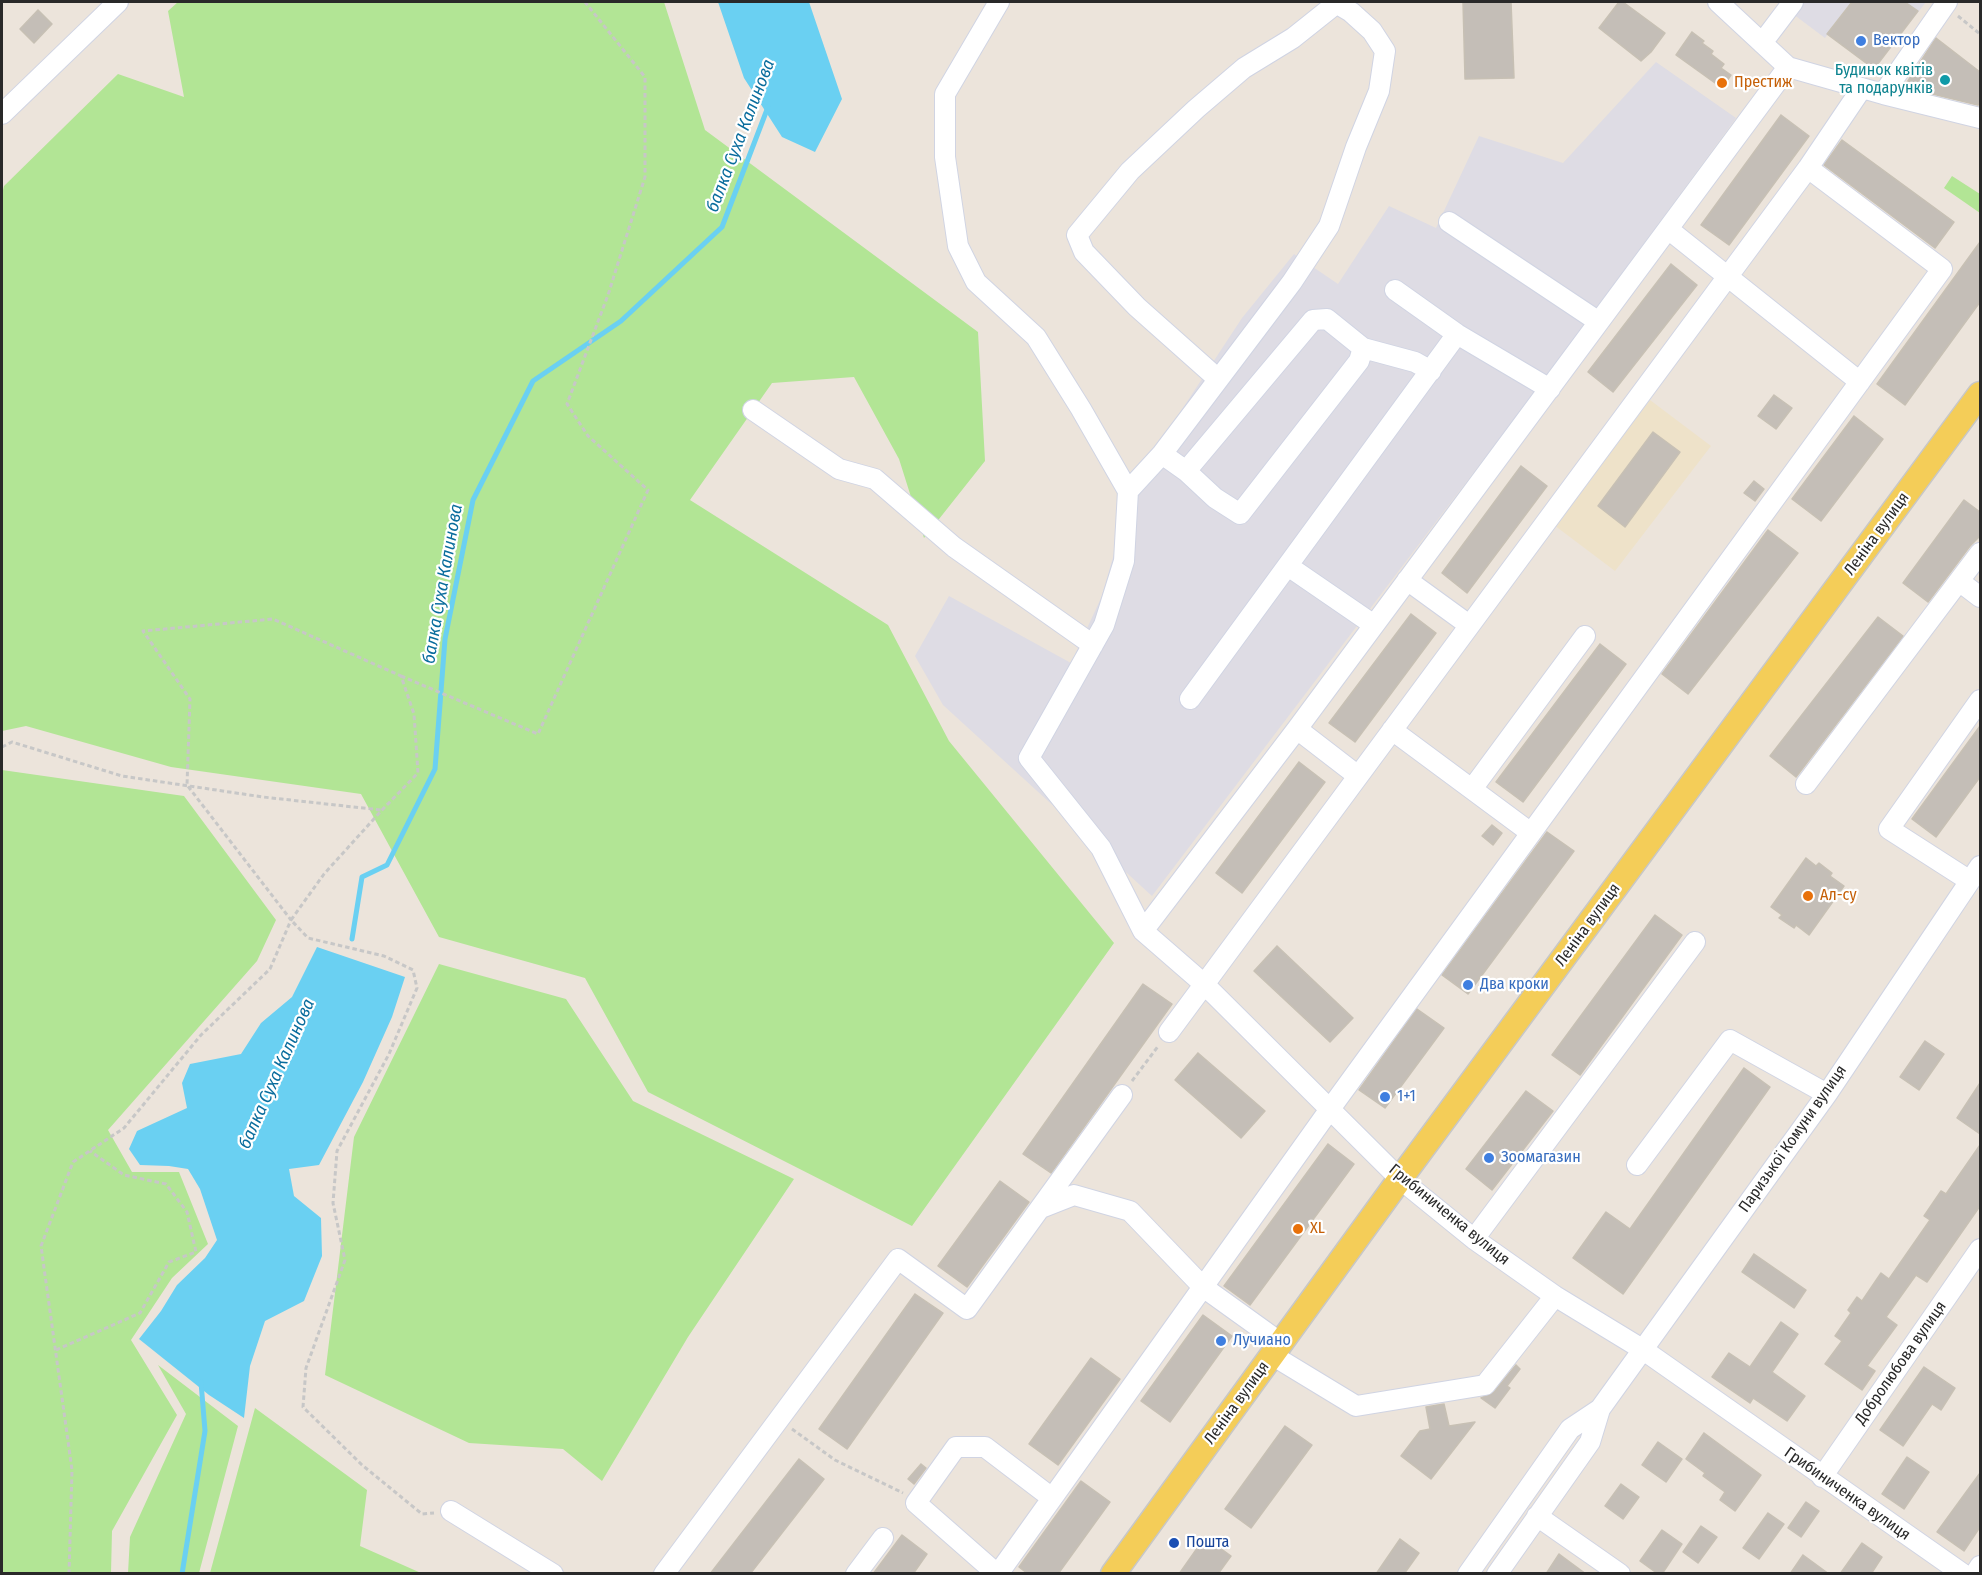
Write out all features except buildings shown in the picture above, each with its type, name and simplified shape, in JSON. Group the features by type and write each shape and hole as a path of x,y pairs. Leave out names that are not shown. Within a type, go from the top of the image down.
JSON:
{"main road":[{"name":"Леніна вулиця","path":"1113,1574 1276,1349 1980,394"}],"street":[{"path":"2,114 118,2"},
{"path":"753,410 839,469 875,479 954,547 1093,645 1104,625 1124,561 1128,491 1036,337 976,282 958,246 945,157 945,94 999,2"},
{"path":"1128,491 1162,454 1292,282 1329,226 1356,147 1379,92 1385,51 1372,31 1351,12 1335,2 1293,38 1244,68 1196,109 1130,171 1077,235 1084,252 1137,307 1218,379"},
{"path":"1718,2 1788,67 1980,118"},
{"path":"1762,43 1793,2"},
{"path":"1883,94 1947,2"},
{"path":"1143,931 1297,729 1788,67"},
{"path":"1168,1032 1808,168 1862,88"},
{"path":"1052,1498 985,1448 956,1447 916,1503 997,1574 1052,1498 1330,1109 1942,269 1808,168"},
{"path":"1449,222 1599,322"},
{"path":"1668,229 1860,381"},
{"path":"1395,290 1457,334 1550,389"},
{"path":"1186,471 1313,320 1327,319 1364,348 1415,362 1431,371"},
{"path":"1190,699 1457,334"},
{"path":"1162,454 1186,471 1215,498 1240,514 1359,362 1364,348"},
{"path":"1806,784 1980,553"},
{"path":"1288,566 1374,625"},
{"path":"1407,580 1469,625"},
{"path":"1959,581 1980,597"},
{"path":"1472,789 1586,636"},
{"name":"Грибиниченка вулиця","path":"1093,645 1029,758 1101,848 1143,931 1204,984 1401,1179 1474,1239 1555,1296 1642,1349 1963,1574"},
{"path":"1975,874 1889,829 1980,700"},
{"path":"1297,729 1358,776"},
{"path":"1392,730 1531,833"},
{"name":"Паризької Комуни вулиця","path":"1497,1574 1590,1442 1600,1409 1827,1094 1975,874"},
{"path":"1474,1239 1695,942"},
{"path":"1637,1166 1730,1040 1827,1094"},
{"path":"664,1574 898,1260 967,1309 1122,1095"},
{"path":"1041,1208 1074,1195 1130,1212 1203,1287 1276,1349 1356,1406 1485,1385 1555,1296"},
{"name":"Добролюбова вулиця","path":"1822,1477 1980,1249"},
{"name":"Паризької Комуни вулиця","path":"1468,1574 1570,1429 1600,1409"},
{"path":"451,1511 553,1574"},
{"path":"1538,1516 1620,1574"},
{"path":"856,1574 883,1538"},
{"path":"1975,1574 1980,1566"}],"path":[{"path":"451,1511 422,1514 362,1465 303,1407 306,1368 345,1260 333,1203 337,1151 389,1054 417,988 413,970 384,956 308,938 291,920 187,785 190,699 143,631 273,619 538,734 648,490 588,436 567,404 608,295 645,177 645,77 585,2"},
{"path":"69,1574 72,1470 41,1246 73,1162 123,1128 201,1035 270,969 291,920 324,874 418,773 414,714 401,676"},
{"path":"2,747 12,742 122,776 263,797 382,810"},
{"path":"1122,1095 1168,1032"},
{"path":"56,1350 140,1313 169,1262 196,1252 187,1212 166,1184 124,1175 90,1151"},
{"path":"778,1420 835,1460 908,1496 916,1503"}],"shaded area":[{"path":"1797,2 1926,2 1874,69 1828,34 1825,38 1789,11"},
{"path":"1656,62 1736,118 1533,394 1152,896 943,705 915,656 949,596 1071,663 1101,598 1120,534 1123,499 1242,318 1294,254 1338,284 1389,206 1436,228 1479,136 1563,163"},
{"path":"1650,400 1711,446 1615,571 1554,525"}],"green space":[{"path":"178,2 664,2 705,130 978,332 985,461 924,538 899,459 854,377 772,383 690,500 888,625 949,741 1114,943 912,1226 648,1092 585,978 439,937 361,794 171,767 26,726 2,731 2,194 4,186 118,74 184,97 168,11"},
{"path":"1952,176 1980,194 1980,213 1944,188"},
{"path":"2,770 184,796 276,920 257,961 108,1130 132,1172 179,1172 208,1244 172,1278 131,1340 177,1415 112,1531 111,1573 2,1573"},
{"path":"439,964 566,999 633,1101 794,1179 688,1337 602,1481 563,1449 469,1443 325,1375 354,1137"},
{"path":"158,1365 238,1426 199,1573 128,1573 130,1537 186,1414"},
{"path":"255,1408 367,1490 360,1546 421,1573 210,1573"}],"water":[{"path":"718,2 809,2 842,99 815,152 782,137 744,78"},
{"path":"317,947 405,977 392,1017 363,1082 319,1165 289,1169 294,1196 321,1218 322,1256 304,1301 265,1321 250,1366 244,1418 209,1395 139,1339 161,1311 177,1285 205,1258 217,1240 200,1189 188,1169 140,1165 129,1149 137,1131 187,1108 182,1083 190,1064 241,1054 261,1023 292,997"}],"waterway":[{"name":"балка Суха Калинова","path":"352,939 362,877 387,865 435,769 445,639 473,500 533,381 621,321 722,227 768,107"},
{"name":"балка Суха Калинова","path":"182,1574 205,1431 201,1382"}],"place":[{"name":"Вектор","path":"1861,41"},
{"name":"Будинок квітів та подарунків","path":"1945,80"},
{"name":"Престиж","path":"1722,83"},
{"name":"Ал-су","path":"1808,896"},
{"name":"Два кроки","path":"1468,985"},
{"name":"1+1","path":"1385,1097"},
{"name":"Зоомагазин","path":"1489,1158"},
{"name":"XL","path":"1298,1229"},
{"name":"Лучиано","path":"1221,1341"},
{"name":"Пошта","path":"1174,1543"}]}
